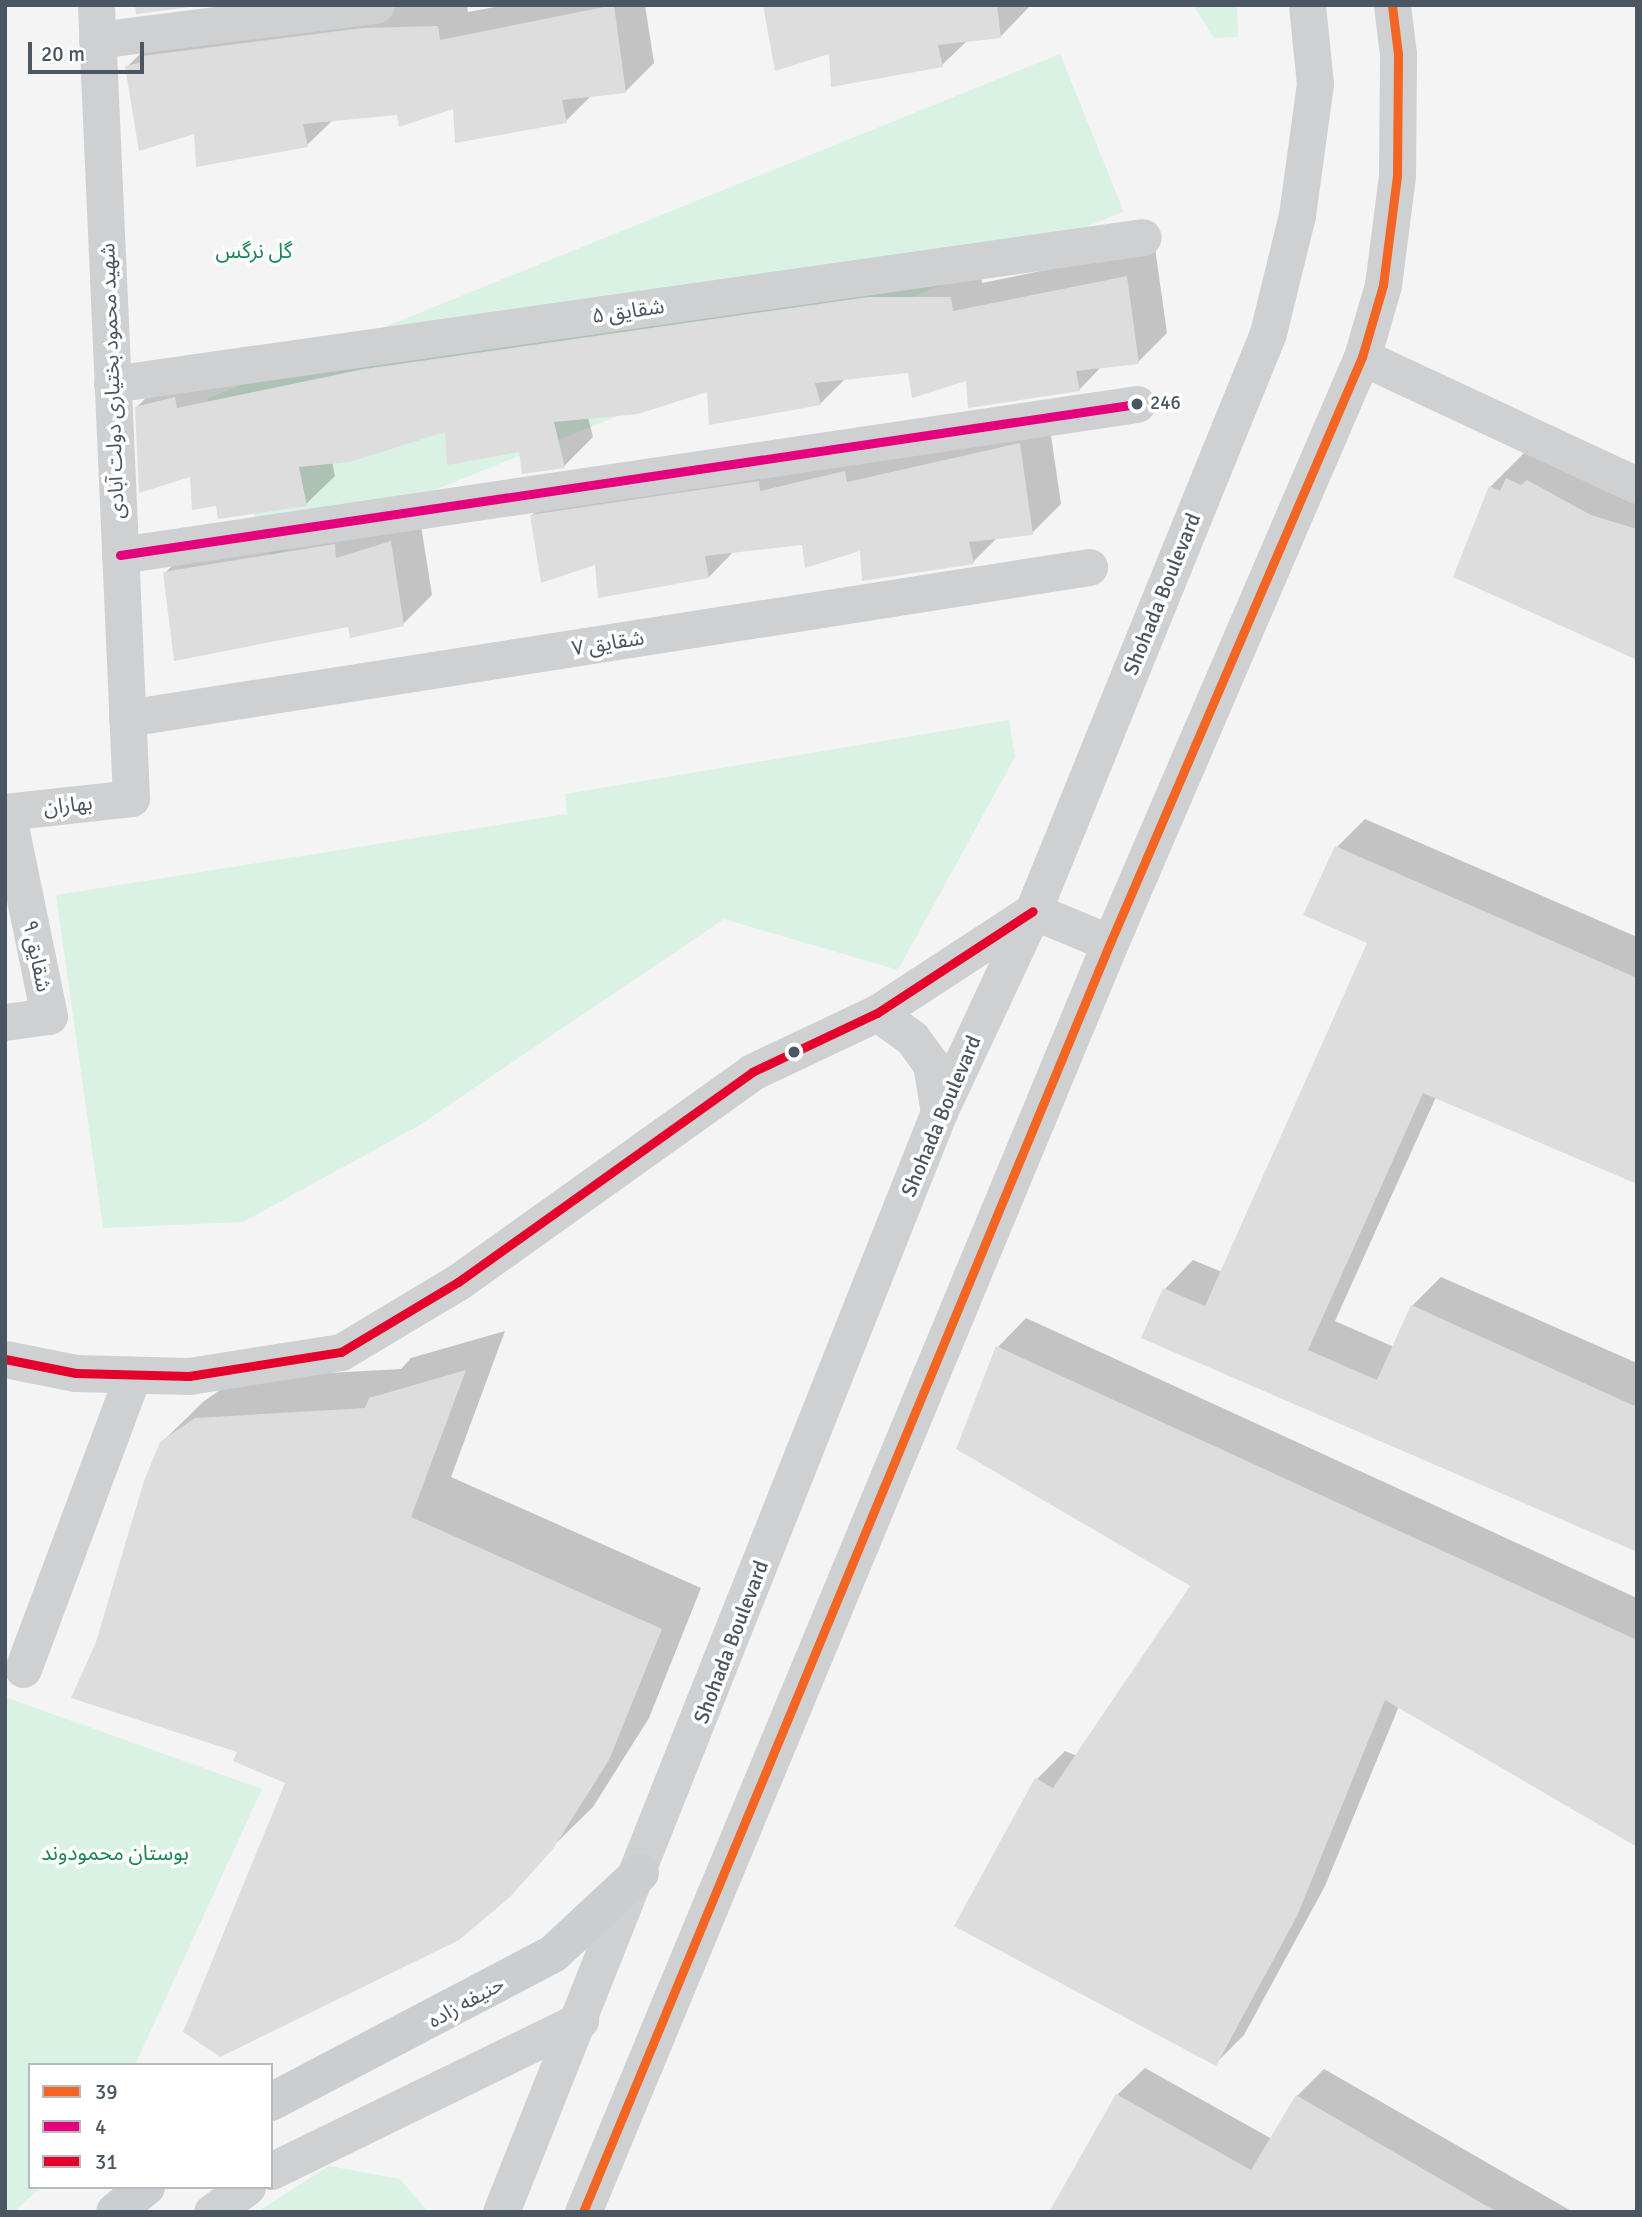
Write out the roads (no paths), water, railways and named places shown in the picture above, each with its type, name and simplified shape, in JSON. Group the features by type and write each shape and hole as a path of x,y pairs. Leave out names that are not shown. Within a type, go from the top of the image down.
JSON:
{"main road":[{"name":"حنیفه زاده","path":"273,2101 553,1954 640,1873"},
{"path":"115,2212 144,2189"}],"street":[{"path":"96,23 376,5"},
{"name":"Shohada Boulevard","path":"501,2212 640,1873 939,1112 1033,911 1268,333 1297,215 1315,84 1307,5"},
{"path":"583,2212 1110,943 1362,357 1383,285 1397,174 1398,54 1392,5"},
{"name":"شهید محمود بختیاری دولت آبادی","path":"96,23 131,798"},
{"name":"شقایق ۵","path":"112,384 1143,237"},
{"path":"1362,357 1637,485"},
{"path":"120,555 1137,404"},
{"name":"شقایق ۷","path":"127,718 1089,567"},
{"name":"بهاران","path":"6,812 131,798"},
{"name":"شقایق ۹","path":"5,1022 49,1016 6,812"},
{"path":"5,1359 76,1373 188,1376 341,1352 458,1282 752,1072 877,1013 1033,911 1110,943"},
{"path":"877,1013 912,1038 931,1064 939,1112"},
{"path":"23,1669 133,1375"},
{"path":"273,2170 580,2020"},
{"path":"212,2212 244,2189"}],"place":[{"name":"246","path":"1137,404"}],"park label":[{"name":"گل نرگس","path":"254,251"},
{"name":"بوستان محمودوند","path":"115,1853"}]}
